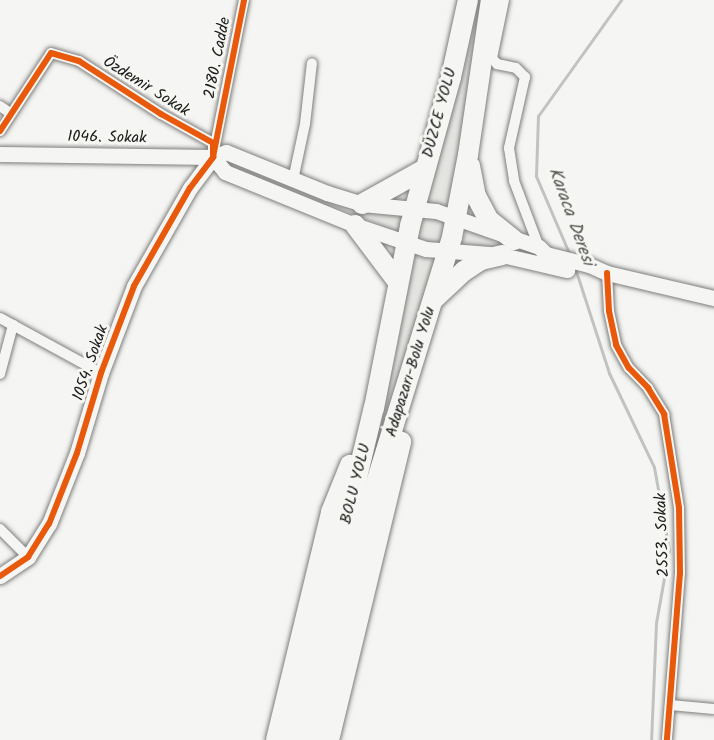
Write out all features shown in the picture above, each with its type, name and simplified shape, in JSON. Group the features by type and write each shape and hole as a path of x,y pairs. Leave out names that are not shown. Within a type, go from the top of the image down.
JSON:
{"highway":[{"name":"DÜZCE YOLU","path":"411,226 451,77 468,0"},
{"name":"Adapazarı-Bolu Yolu","path":"310,740 357,544 434,300 456,218 468,155 491,0"},
{"path":"434,300 464,271 508,248 476,195 468,155"},
{"path":"362,204 425,169"},
{"path":"356,225 398,282"},
{"name":"BOLU YOLU","path":"294,740 374,408 411,226"},
{"path":"329,740 382,528 406,417 416,356"},
{"path":"276,740 331,512 374,408"}],"street":[{"name":"2180. Cadde","path":"213,157 244,0"},
{"path":"504,0 492,58 497,64 516,68 525,77 508,148 514,181 546,256"},
{"name":"Özdemir Sokak","path":"10,113 51,53 79,61 161,114 213,143 213,157"},
{"path":"293,180 305,124 312,63"},
{"path":"0,106 10,113 0,131"},
{"name":"1046. Sokak","path":"0,154 213,157 226,152 293,180 362,204 411,226"},
{"path":"213,157 225,172 356,225 411,226 436,211 456,218 508,248 546,256"},
{"name":"1054. Sokak","path":"0,576 28,557 53,514 77,453 101,373 134,286 190,188 213,157"},
{"path":"411,226 426,249 447,252 508,248 714,298"},
{"name":"2553. Sokak","path":"597,271 616,345 629,368 648,388 664,414 679,508 680,573 667,740"},
{"path":"0,318 101,373"},
{"path":"0,374 13,325"},
{"path":"0,529 28,557"},
{"path":"670,705 714,709"}],"shaded area":[{"path":"475,0 484,0 453,208 422,202"},
{"path":"228,160 404,215 399,232 226,165"},
{"path":"432,217 441,221 445,230 441,239 432,243 423,239 419,230 423,221"},
{"path":"467,229 511,248 461,246"},
{"path":"408,253 440,262 359,507"}],"waterway":[{"name":"Karaca Deresi","path":"569,253 536,176 538,116 621,0"},
{"name":"Karaca Deresi","path":"574,265 609,373 654,467 669,550 656,623 651,740"}],"cycle path":[{"path":"0,576 28,557 49,524 77,453 101,373 134,286 190,188 213,157 244,0"},
{"path":"0,131 51,53 79,61 161,114 213,143 213,154"},
{"path":"607,273 609,311 616,345 629,368 648,388 664,414 679,508 680,573 667,740"}]}
